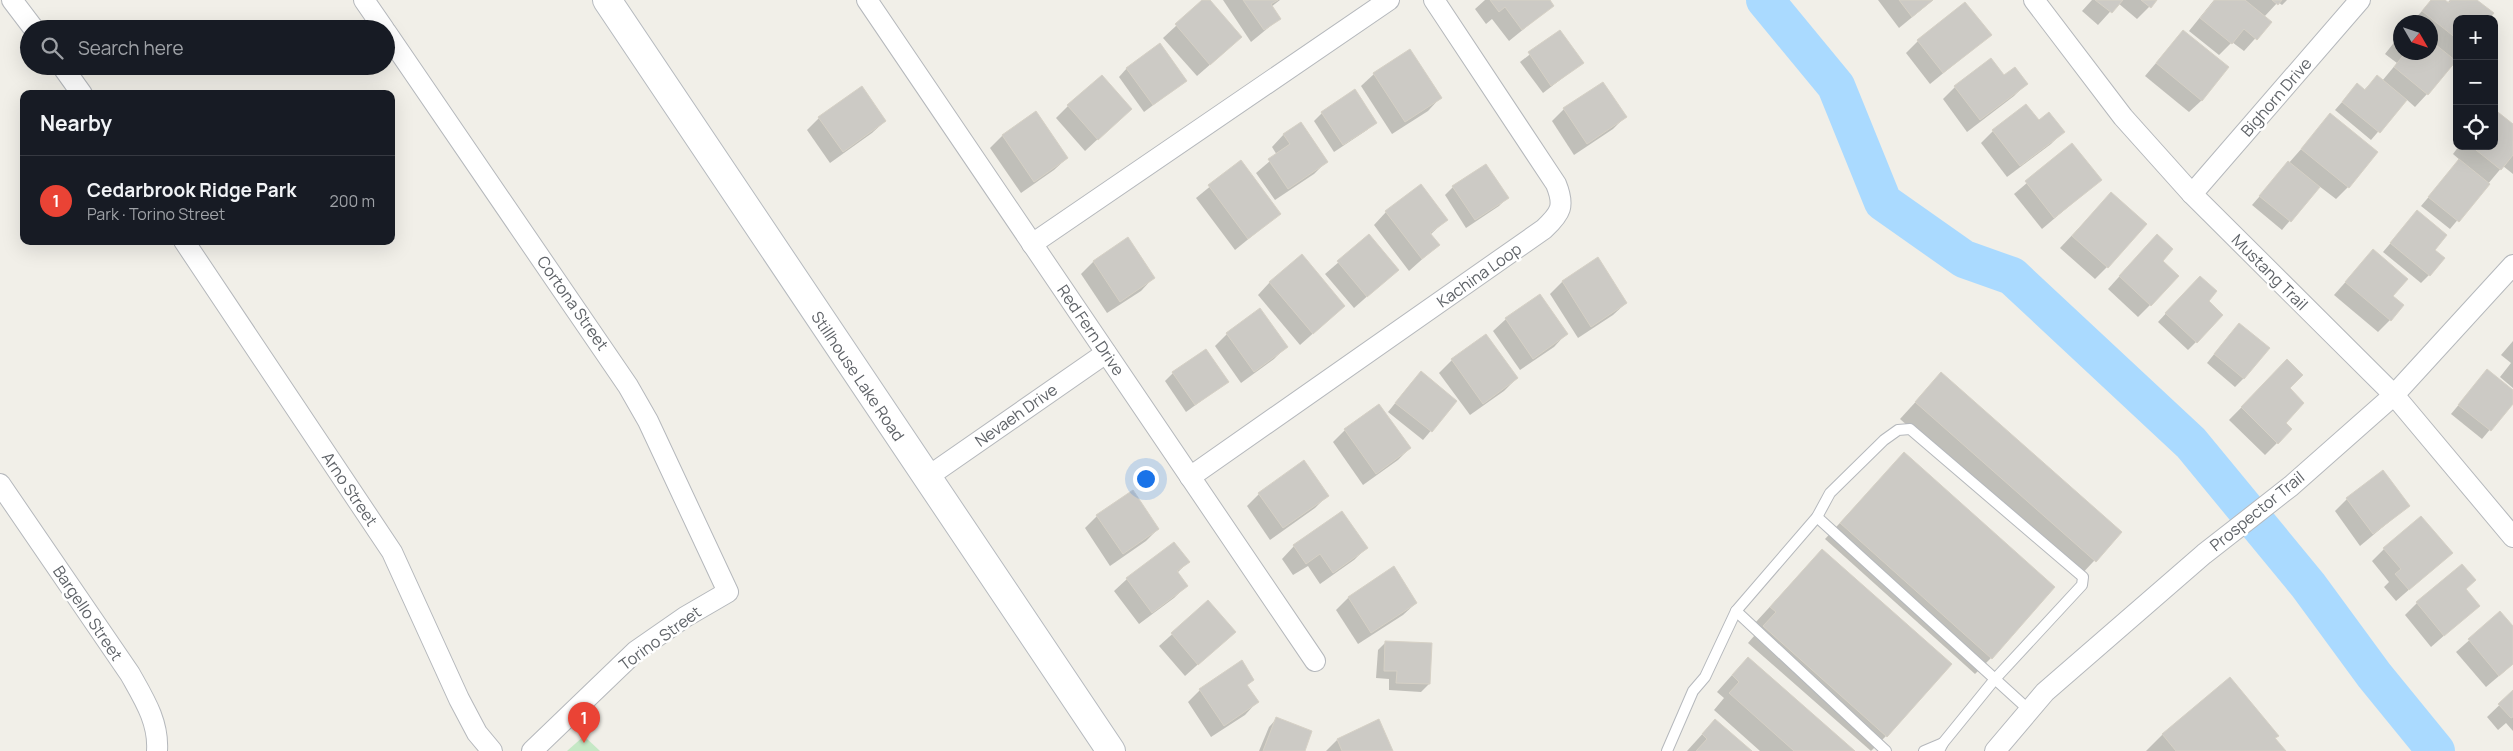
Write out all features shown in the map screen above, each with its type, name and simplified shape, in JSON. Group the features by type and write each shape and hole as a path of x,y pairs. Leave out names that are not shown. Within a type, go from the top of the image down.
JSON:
{"main road":[{"name":"Stillhouse Lake Road","path":"607,0 1111,751"}],"street":[{"path":"12,0 27,20"},
{"name":"Cortona Street","path":"364,0 378,20"},
{"name":"Red Fern Drive","path":"867,0 1315,661"},
{"path":"1032,244 1389,0"},
{"name":"Kachina Loop","path":"1190,477 1544,229 1557,216 1562,200 1556,184 1434,0"},
{"name":"Mustang Trail","path":"2034,0 2123,117 2192,194 2394,395 2513,537"},
{"name":"Bighorn Drive","path":"2192,194 2360,0"},
{"name":"Cortona Street","path":"395,45 628,386 648,421 728,592"},
{"path":"68,75 79,90"},
{"name":"Arno Street","path":"187,245 392,552 459,699 477,733 492,751"},
{"name":"Prospector Trail","path":"1995,751 2045,692 2204,554 2290,486 2394,395 2513,265"},
{"name":"Nevaeh Drive","path":"926,478 1106,353"},
{"name":"Bargello Street","path":"0,484 130,674 147,704 155,724 157,751"},
{"name":"Torino Street","path":"532,751 636,651 685,617 728,592"}],"lane":[{"path":"1667,751 1693,691 1705,677 1736,611 1818,517 1830,494 1884,440 1898,430 1910,430 2075,568 2083,577 2082,585 1995,679 1941,747 1924,751"},
{"path":"1818,517 2029,710"},
{"path":"1736,611 1886,751"}],"green space":[{"path":"584,736 600,751 567,751"}],"building":[{"path":"1202,0 1210,0 1242,37 1210,65 1175,24"},
{"path":"1243,0 1278,0 1271,4 1281,19 1264,30"},
{"path":"1490,0 1550,0 1554,6 1522,30 1505,7 1499,12"},
{"path":"1899,0 1933,0 1912,17"},
{"path":"2095,0 2123,0 2112,13"},
{"path":"2141,0 2157,0 2151,8"},
{"path":"2215,0 2245,0 2272,22 2257,40 2244,29 2232,44 2200,18"},
{"path":"2272,0 2282,0 2278,5"},
{"path":"2431,0 2445,0 2449,3 2451,0 2477,0 2494,13 2492,15 2453,15 2453,36 2438,24 2438,15 2427,15 2422,11"},
{"path":"1965,2 1992,35 1943,73 1917,40"},
{"path":"1560,30 1584,63 1551,86 1528,52"},
{"path":"2183,30 2229,67 2202,101 2156,63"},
{"path":"1160,43 1187,81 1153,105 1126,68"},
{"path":"2438,46 2453,59 2453,65 2428,95 2394,67 2400,60 2438,60"},
{"path":"1410,49 1442,98 1405,122 1373,73"},
{"path":"1991,58 2004,75 2015,67 2028,84 1980,120 1954,86"},
{"path":"1102,75 1132,109 1098,140 1067,105"},
{"path":"2377,75 2407,100 2380,133 2342,102 2357,83 2365,90"},
{"path":"1603,82 1627,117 1587,144 1563,108"},
{"path":"862,86 886,121 843,152 818,117"},
{"path":"1355,89 1377,123 1343,145 1321,112"},
{"path":"2026,104 2039,120 2049,112 2065,132 2020,166 1992,130"},
{"path":"1036,111 1068,158 1034,182 1002,135"},
{"path":"2498,112 2513,124 2513,155 2501,170 2476,150 2498,150"},
{"path":"2330,113 2378,152 2349,188 2301,149"},
{"path":"1301,122 1328,162 1288,189 1268,159 1290,144 1283,134"},
{"path":"2072,143 2102,180 2054,218 2025,181"},
{"path":"2459,159 2490,184 2459,222 2428,197"},
{"path":"1241,160 1281,214 1248,239 1208,185"},
{"path":"2288,161 2320,187 2291,222 2259,196"},
{"path":"1486,164 1509,198 1475,220 1452,186"},
{"path":"1421,184 1448,220 1430,233 1440,245 1422,259 1385,211"},
{"path":"2111,192 2147,224 2108,268 2072,236"},
{"path":"2417,210 2447,235 2435,250 2445,258 2430,276 2390,243"},
{"path":"1369,234 1399,270 1367,297 1337,261"},
{"path":"2157,234 2173,249 2163,261 2179,276 2151,306 2119,276"},
{"path":"1128,237 1155,278 1120,302 1093,261"},
{"path":"2373,249 2408,279 2393,296 2404,305 2391,321 2345,282"},
{"path":"1302,254 1345,306 1313,334 1269,282"},
{"path":"1598,257 1627,303 1591,327 1562,281"},
{"path":"2200,276 2217,291 2209,301 2223,315 2197,343 2165,313"},
{"path":"1540,294 1568,334 1533,359 1505,318"},
{"path":"1260,308 1288,347 1254,372 1226,333"},
{"path":"2239,323 2270,348 2244,379 2214,354"},
{"path":"1486,334 1518,378 1483,404 1451,359"},
{"path":"1206,349 1229,382 1195,405 1172,372"},
{"path":"2287,359 2303,375 2290,388 2304,403 2286,423 2292,429 2278,444 2241,407"},
{"path":"2487,369 2513,390 2513,404 2491,431 2458,405"},
{"path":"1421,371 1457,401 1432,432 1395,403"},
{"path":"1941,372 2122,532 2096,562 1915,402"},
{"path":"1379,404 1411,448 1376,474 1344,429"},
{"path":"1904,452 2055,587 1992,659 1840,523"},
{"path":"1304,460 1329,496 1283,528 1258,493"},
{"path":"2383,470 2410,506 2373,534 2346,498"},
{"path":"1133,490 1159,529 1123,554 1096,515"},
{"path":"1342,511 1368,548 1333,573 1320,554 1306,564 1293,545"},
{"path":"2421,516 2453,553 2409,590 2395,574 2401,569 2383,548"},
{"path":"1174,542 1190,562 1177,571 1188,586 1152,613 1126,578"},
{"path":"1822,549 1952,664 1887,737 1763,626 1776,612 1770,607"},
{"path":"2462,564 2476,580 2466,589 2480,606 2444,636 2416,602"},
{"path":"1394,566 1417,603 1371,633 1348,597"},
{"path":"1208,600 1236,632 1198,665 1171,633"},
{"path":"2500,611 2513,626 2513,664 2499,676 2468,639"},
{"path":"1385,641 1432,643 1430,684 1396,683 1397,671 1384,671"},
{"path":"1748,657 1855,751 1794,751 1729,693 1739,682 1732,675"},
{"path":"1242,660 1254,680 1247,685 1259,702 1224,726 1199,689"},
{"path":"2230,677 2279,736 2275,738 2286,751 2176,751 2162,734"},
{"path":"2513,690 2513,717 2511,718 2498,704"},
{"path":"1276,717 1312,731 1305,751 1263,751"},
{"path":"1379,719 1393,751 1342,751 1337,739"},
{"path":"1715,719 1752,751 1696,751 1707,739 1702,734"}],"waterway":[{"path":"1765,0 1836,86 1883,202 1964,259 2012,276 2191,443 2308,585 2374,675 2436,751"}],"place":[{"name":"Cedarbrook Ridge Park","path":"584,743"}]}
